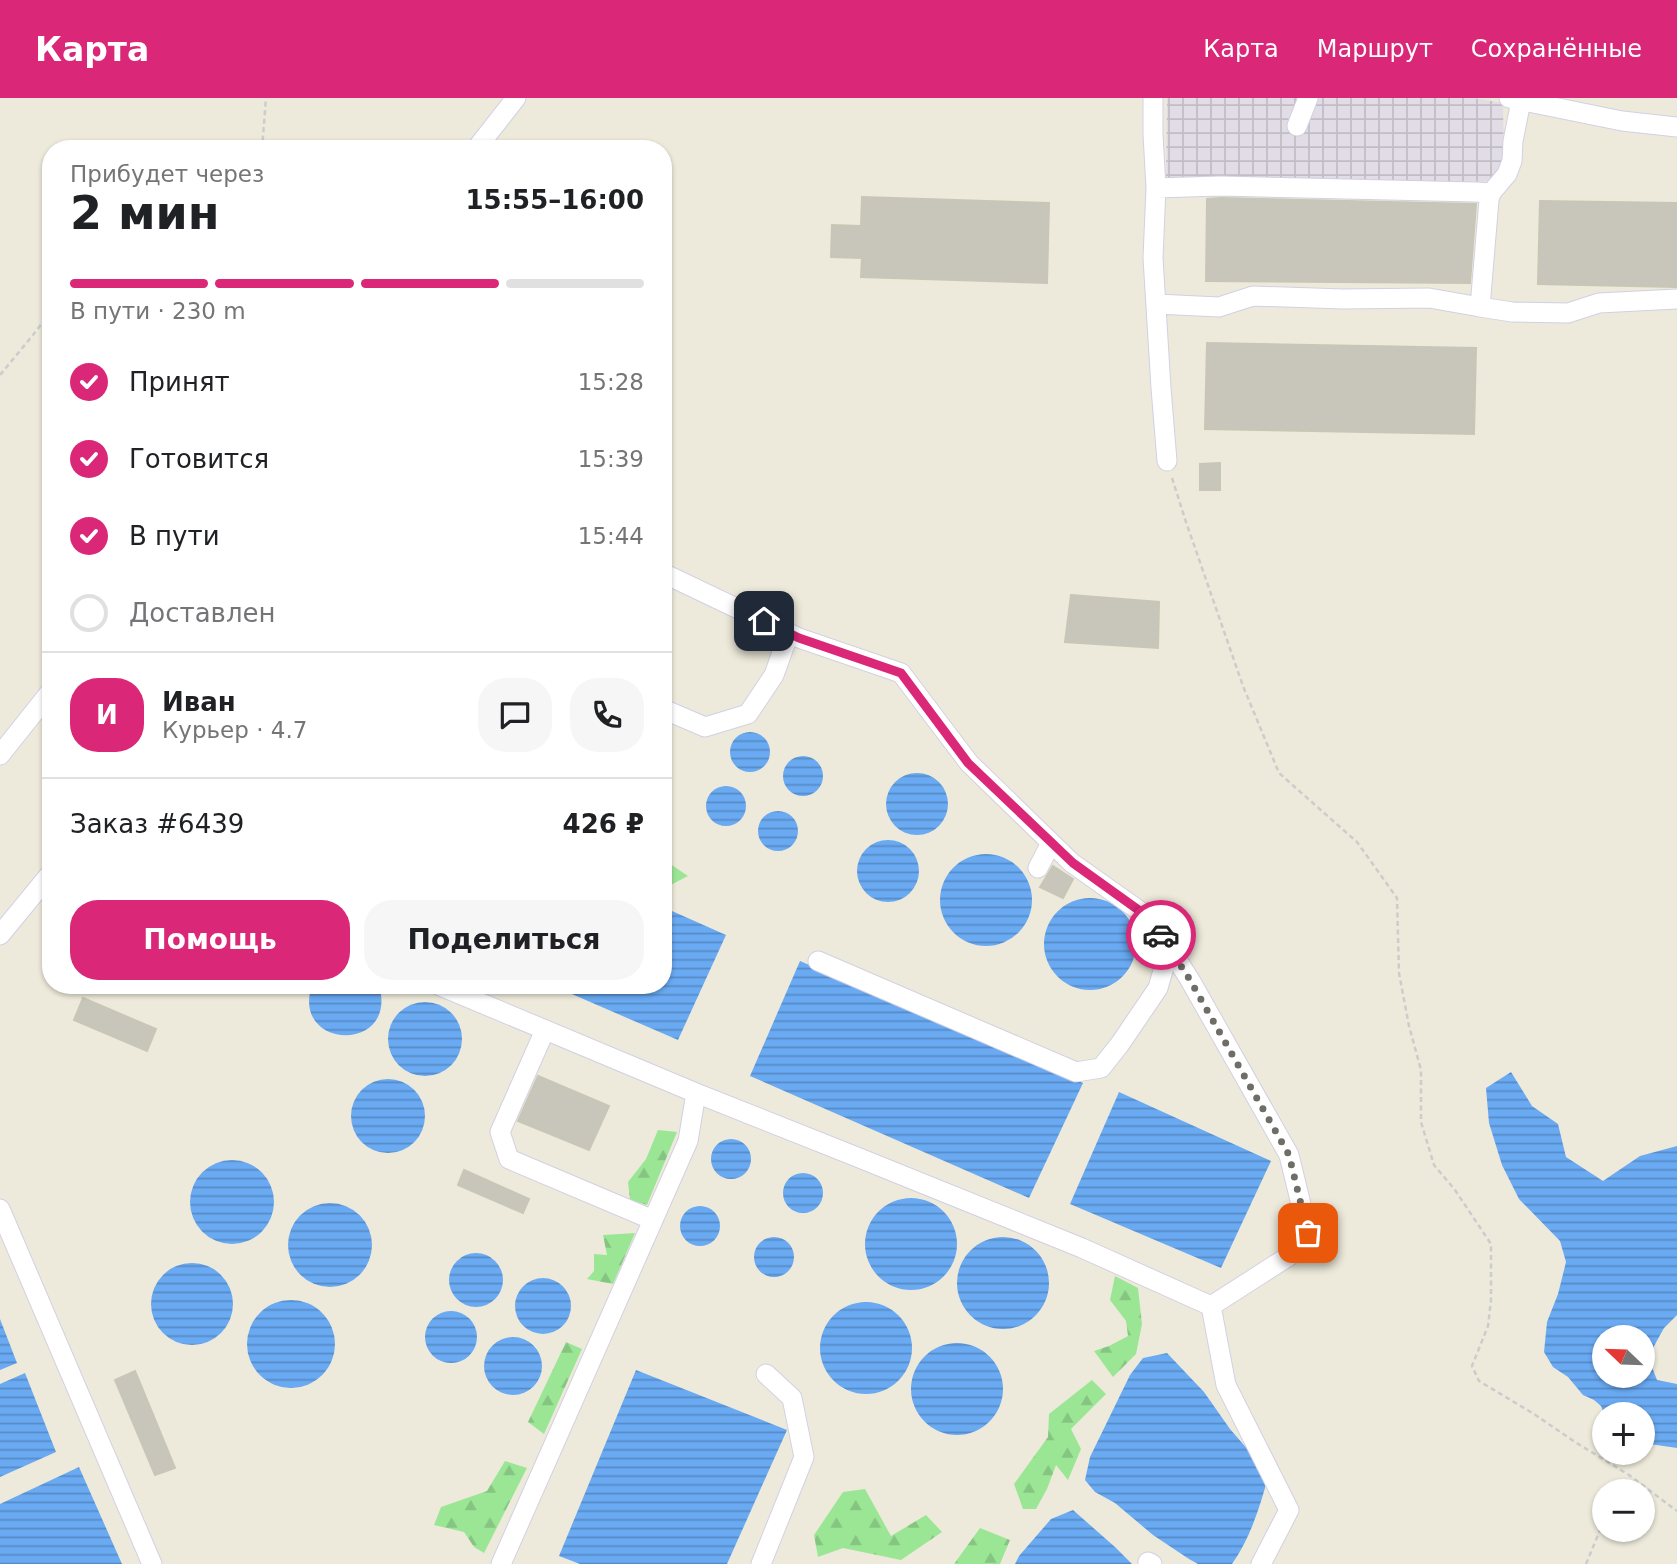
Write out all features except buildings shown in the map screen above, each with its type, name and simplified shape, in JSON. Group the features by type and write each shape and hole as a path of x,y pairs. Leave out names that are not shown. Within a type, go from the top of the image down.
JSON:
{"street":[{"path":"483,140 516,98"},
{"path":"1153,98 1156,188 1153,258 1167,461"},
{"path":"1297,126 1308,98"},
{"path":"1480,307 1489,200 1491,193 1507,174 1512,161 1515,99 1622,121 1677,127"},
{"path":"1156,188 1221,186 1491,193"},
{"path":"1156,304 1219,307 1253,296 1429,298 1513,312 1568,313 1599,303 1677,299"},
{"path":"672,577 789,633 901,673 968,763 1073,863 1151,919 1190,980 1289,1155 1308,1233 1289,1256 1210,1306"},
{"path":"672,713 705,727 748,714 774,675 789,633"},
{"path":"0,755 42,702"},
{"path":"1038,868 1051,842"},
{"path":"0,935 42,884"},
{"path":"817,961 1076,1072 1101,1068 1157,988 1166,960 1160,934"},
{"path":"459,994 696,1093 1082,1248 1210,1306"},
{"path":"545,1030 500,1132 509,1159 653,1220"},
{"path":"501,1564 688,1141 696,1093"},
{"path":"0,1209 152,1564"},
{"path":"1210,1306 1226,1385 1289,1510 1261,1564"},
{"path":"761,1564 804,1457 792,1398 766,1374"}],"path":[{"path":"263,140 266,98"},
{"path":"0,374 42,323"},
{"path":"1167,461 1243,686 1279,773 1357,842 1397,898 1399,973 1421,1070 1421,1122 1434,1165 1455,1190 1492,1244 1488,1326 1472,1366 1479,1381 1629,1475 1677,1511"},
{"path":"1627,1479 1629,1475"},
{"path":"1586,1564 1595,1542"}],"shaded area":[{"path":"1167,98 1474,98 1503,103 1504,162 1497,181 1390,184 1166,180"}],"green space":[{"path":"672,865 688,876 672,884"},
{"path":"658,1130 677,1132 647,1205 630,1200 628,1182 646,1159"},
{"path":"635,1233 613,1284 587,1279 594,1271 594,1254 607,1255 603,1235"},
{"path":"1115,1276 1138,1288 1142,1324 1136,1354 1113,1377 1094,1351 1128,1336 1126,1321 1110,1300"},
{"path":"566,1342 582,1349 544,1434 528,1422"},
{"path":"1092,1380 1106,1394 1071,1429 1081,1449 1068,1480 1056,1465 1036,1509 1023,1509 1014,1484 1048,1437 1049,1414"},
{"path":"505,1461 527,1468 484,1553 474,1547 464,1532 434,1525 441,1507 487,1491"},
{"path":"865,1489 891,1536 926,1515 942,1532 901,1560 843,1548 818,1557 814,1535 843,1492"},
{"path":"980,1528 1010,1540 1000,1564 954,1564"}],"water":[{"path":"750,732 758,733 764,738 769,744 769,760 764,766 758,771 750,772 742,771 736,766 731,760 730,752 731,744 736,738 742,733"},
{"path":"803,756 811,757 817,762 822,768 822,784 817,790 811,795 803,796 795,795 789,790 784,784 783,776 784,768 789,762 795,757"},
{"path":"917,773 939,782 948,804 939,826 917,835 895,826 886,804 895,782"},
{"path":"726,786 734,787 740,792 745,798 745,814 740,820 734,825 726,826 718,825 712,820 707,814 706,806 707,798 712,792 718,787"},
{"path":"778,811 786,812 792,817 797,823 797,839 792,845 786,850 778,851 770,850 764,845 759,839 758,831 759,823 764,817 770,812"},
{"path":"888,840 910,849 919,871 910,893 888,902 866,893 857,871 866,849"},
{"path":"986,854 1003,858 1018,868 1028,883 1032,900 1028,917 1018,932 1003,942 986,946 969,942 954,932 944,917 940,900 944,883 954,868 969,858"},
{"path":"1090,898 1107,902 1122,912 1132,927 1136,944 1132,961 1122,976 1107,986 1090,990 1073,986 1058,976 1048,961 1044,944 1048,927 1058,912 1073,902"},
{"path":"672,911 726,935 678,1040 572,994 672,994"},
{"path":"800,961 1083,1083 1029,1198 750,1076"},
{"path":"311,994 380,994 381,1007 374,1023 361,1032 345,1035 329,1032 316,1022 309,1006"},
{"path":"425,1002 439,1005 451,1013 459,1025 462,1039 459,1053 451,1065 439,1073 425,1076 411,1073 399,1065 391,1053 388,1039 391,1025 399,1013 411,1005"},
{"path":"1511,1072 1532,1106 1558,1124 1566,1157 1603,1181 1640,1156 1677,1146 1677,1315 1664,1328 1656,1342 1656,1325 1592,1325 1592,1388 1656,1388 1656,1377 1657,1380 1677,1384 1677,1448 1655,1445 1655,1402 1596,1402 1583,1395 1568,1377 1553,1367 1544,1352 1547,1322 1566,1262 1560,1241 1519,1199 1502,1165 1489,1123 1486,1088"},
{"path":"388,1079 402,1082 414,1090 422,1102 425,1116 422,1130 414,1142 402,1150 388,1153 374,1150 362,1142 354,1130 351,1116 354,1102 362,1090 374,1082"},
{"path":"1119,1092 1271,1161 1221,1268 1070,1204"},
{"path":"731,1139 739,1140 745,1145 750,1151 750,1167 745,1173 739,1178 731,1179 723,1178 717,1173 712,1167 711,1159 712,1151 717,1145 723,1140"},
{"path":"232,1160 248,1163 262,1172 271,1186 274,1202 271,1218 262,1232 248,1241 232,1244 216,1241 202,1232 193,1218 190,1202 193,1186 202,1172 216,1163"},
{"path":"803,1173 811,1174 817,1179 822,1185 822,1201 817,1207 811,1212 803,1213 795,1212 789,1207 784,1201 783,1193 784,1185 789,1179 795,1174"},
{"path":"911,1198 928,1202 943,1212 953,1227 957,1244 953,1261 943,1276 928,1286 911,1290 894,1286 879,1276 869,1261 865,1244 869,1227 879,1212 894,1202"},
{"path":"330,1203 346,1206 360,1215 369,1229 372,1245 369,1261 360,1275 346,1284 330,1287 314,1284 300,1275 291,1261 288,1245 291,1229 300,1215 314,1206"},
{"path":"700,1206 708,1207 714,1212 719,1218 719,1234 714,1240 708,1245 700,1246 692,1245 686,1240 681,1234 680,1226 681,1218 686,1212 692,1207"},
{"path":"774,1237 782,1238 788,1243 793,1249 793,1265 788,1271 782,1276 774,1277 766,1276 760,1271 755,1265 754,1257 755,1249 760,1243 766,1238"},
{"path":"1003,1237 1020,1241 1035,1251 1045,1266 1049,1283 1045,1300 1035,1315 1020,1325 1003,1329 986,1325 971,1315 961,1300 957,1283 961,1266 971,1251 986,1241"},
{"path":"481,1253 491,1257 499,1265 503,1280 499,1295 491,1303 471,1307 461,1303 453,1295 449,1275 453,1265 461,1257"},
{"path":"192,1263 208,1266 221,1275 230,1288 233,1304 230,1320 221,1333 208,1342 192,1345 176,1342 163,1333 154,1320 151,1304 154,1288 163,1275 176,1266"},
{"path":"543,1278 554,1280 563,1286 569,1295 569,1317 563,1326 554,1332 543,1334 532,1332 523,1326 517,1317 515,1306 517,1295 523,1286 532,1280"},
{"path":"291,1300 308,1303 322,1313 332,1327 335,1344 332,1361 322,1375 308,1385 291,1388 274,1385 260,1375 250,1361 247,1344 250,1327 260,1313 274,1303"},
{"path":"866,1302 883,1306 898,1316 908,1331 912,1348 908,1365 898,1380 883,1390 866,1394 849,1390 834,1380 824,1365 820,1348 824,1331 834,1316 849,1306"},
{"path":"451,1311 461,1313 469,1319 475,1327 475,1347 469,1355 461,1361 451,1363 441,1361 433,1355 427,1347 425,1337 427,1327 433,1319 441,1313"},
{"path":"0,1319 17,1363 0,1370"},
{"path":"513,1337 524,1339 537,1350 542,1366 540,1377 529,1390 513,1395 502,1393 489,1382 484,1366 486,1355 497,1342"},
{"path":"957,1343 974,1347 989,1357 999,1372 1003,1389 999,1406 989,1421 974,1431 957,1435 940,1431 925,1421 915,1406 911,1389 915,1372 925,1357 940,1347"},
{"path":"1167,1353 1204,1392 1230,1429 1269,1474 1250,1532 1232,1564 1198,1564 1189,1559 1153,1535 1115,1503 1095,1492 1085,1480 1090,1457 1130,1375 1143,1358"},
{"path":"636,1370 787,1430 727,1564 580,1564 559,1556"},
{"path":"25,1373 56,1452 0,1477 0,1384"},
{"path":"79,1467 122,1564 0,1564 0,1504"},
{"path":"1073,1510 1132,1564 1015,1564 1051,1519"}],"way so far":[{"path":"1161,935 1190,980 1289,1155 1308,1233"}],"route":[{"path":"764,621 799,638 901,673 968,763 1073,863 1151,919 1161,935"}]}
